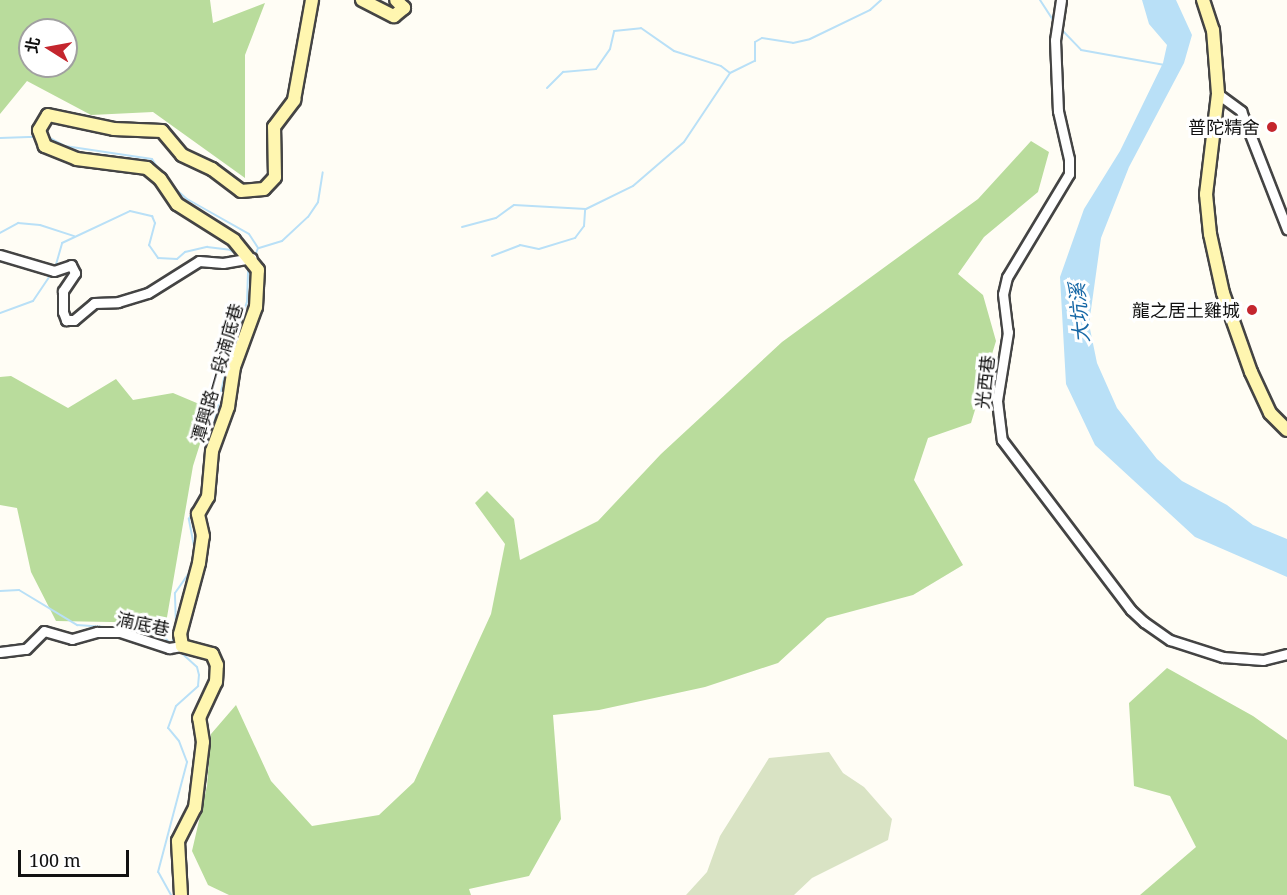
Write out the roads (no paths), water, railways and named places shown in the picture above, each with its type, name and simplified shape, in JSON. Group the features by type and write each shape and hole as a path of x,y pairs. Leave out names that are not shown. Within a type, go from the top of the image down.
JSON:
{"street":[{"path":"252,258 234,240 177,204 160,179 147,168 77,159 45,146 39,130 48,115 114,129 162,131 182,155 212,169 241,191 264,189 275,177 274,127 294,100 312,0"},
{"path":"362,0 394,16 404,8 396,0"},
{"name":"光西巷","path":"1061,0 1055,40 1058,111 1069,174 1006,278 1003,294 1008,332 997,401 1002,440 1131,610 1144,622 1170,640 1223,657 1263,660 1287,654"},
{"path":"1203,0 1213,30 1218,94 1206,184 1210,234 1226,302 1251,372 1270,413 1287,430"},
{"path":"1218,94 1241,111 1287,229"},
{"path":"0,255 54,271 71,265 75,273 63,291 63,312 66,320 74,320 94,303 118,302 148,292 199,261 223,263 252,258"},
{"name":"潭興路一段湳底巷","path":"182,646 180,634 199,563 202,536 198,514 208,497 212,451 228,407 234,368 256,307 258,270 252,258"},
{"name":"湳底巷","path":"0,652 26,649 44,631 72,639 120,632 169,648 182,646"},
{"path":"181,895 178,841 195,808 203,742 198,718 216,682 217,665 212,654 182,646"}],"water":[{"name":"大坑溪","path":"1142,0 1176,0 1192,35 1184,63 1129,167 1101,238 1089,324 1097,363 1117,408 1157,459 1182,481 1227,505 1253,525 1287,539 1287,577 1195,537 1095,445 1066,384 1060,277 1084,209 1120,151 1163,63 1167,45 1149,24"}],"waterway":[{"path":"462,227 496,218 514,205 586,209 633,186 684,142 730,73 755,61 755,42 762,38 793,43 810,39 870,10 881,0"},
{"path":"1040,0 1055,23"},
{"path":"547,88 563,72 596,69 610,49 614,31 641,28 674,51 721,66 730,73"},
{"path":"1061,29 1081,50 1165,65"},
{"path":"0,138 36,137"},
{"path":"48,137 65,146 152,159 160,172"},
{"path":"259,248 282,241 308,217 318,202 323,172"},
{"path":"169,183 187,199 249,234 258,248 255,256"},
{"path":"492,256 520,245 539,249 575,238 584,226 585,210"},
{"path":"55,268 62,243 130,211 152,216 155,223 149,245 158,258 177,259 185,252 207,247 230,250 239,256"},
{"path":"0,233 18,223 40,225 74,236"},
{"path":"212,433 229,356 247,302 248,267"},
{"path":"0,313 33,301 52,273"},
{"path":"195,551 189,519 203,492"},
{"path":"176,625 175,593 191,570"},
{"path":"0,591 19,590 77,625 116,628"},
{"path":"121,628 162,635 171,644"},
{"path":"172,644 174,634"},
{"path":"171,895 158,872 187,762 179,741 168,728 176,706 198,686 199,675 197,667 178,650"}],"place":[{"name":"普陀精舍","path":"1272,127"},
{"name":"龍之居土雞城","path":"1252,310"}]}
